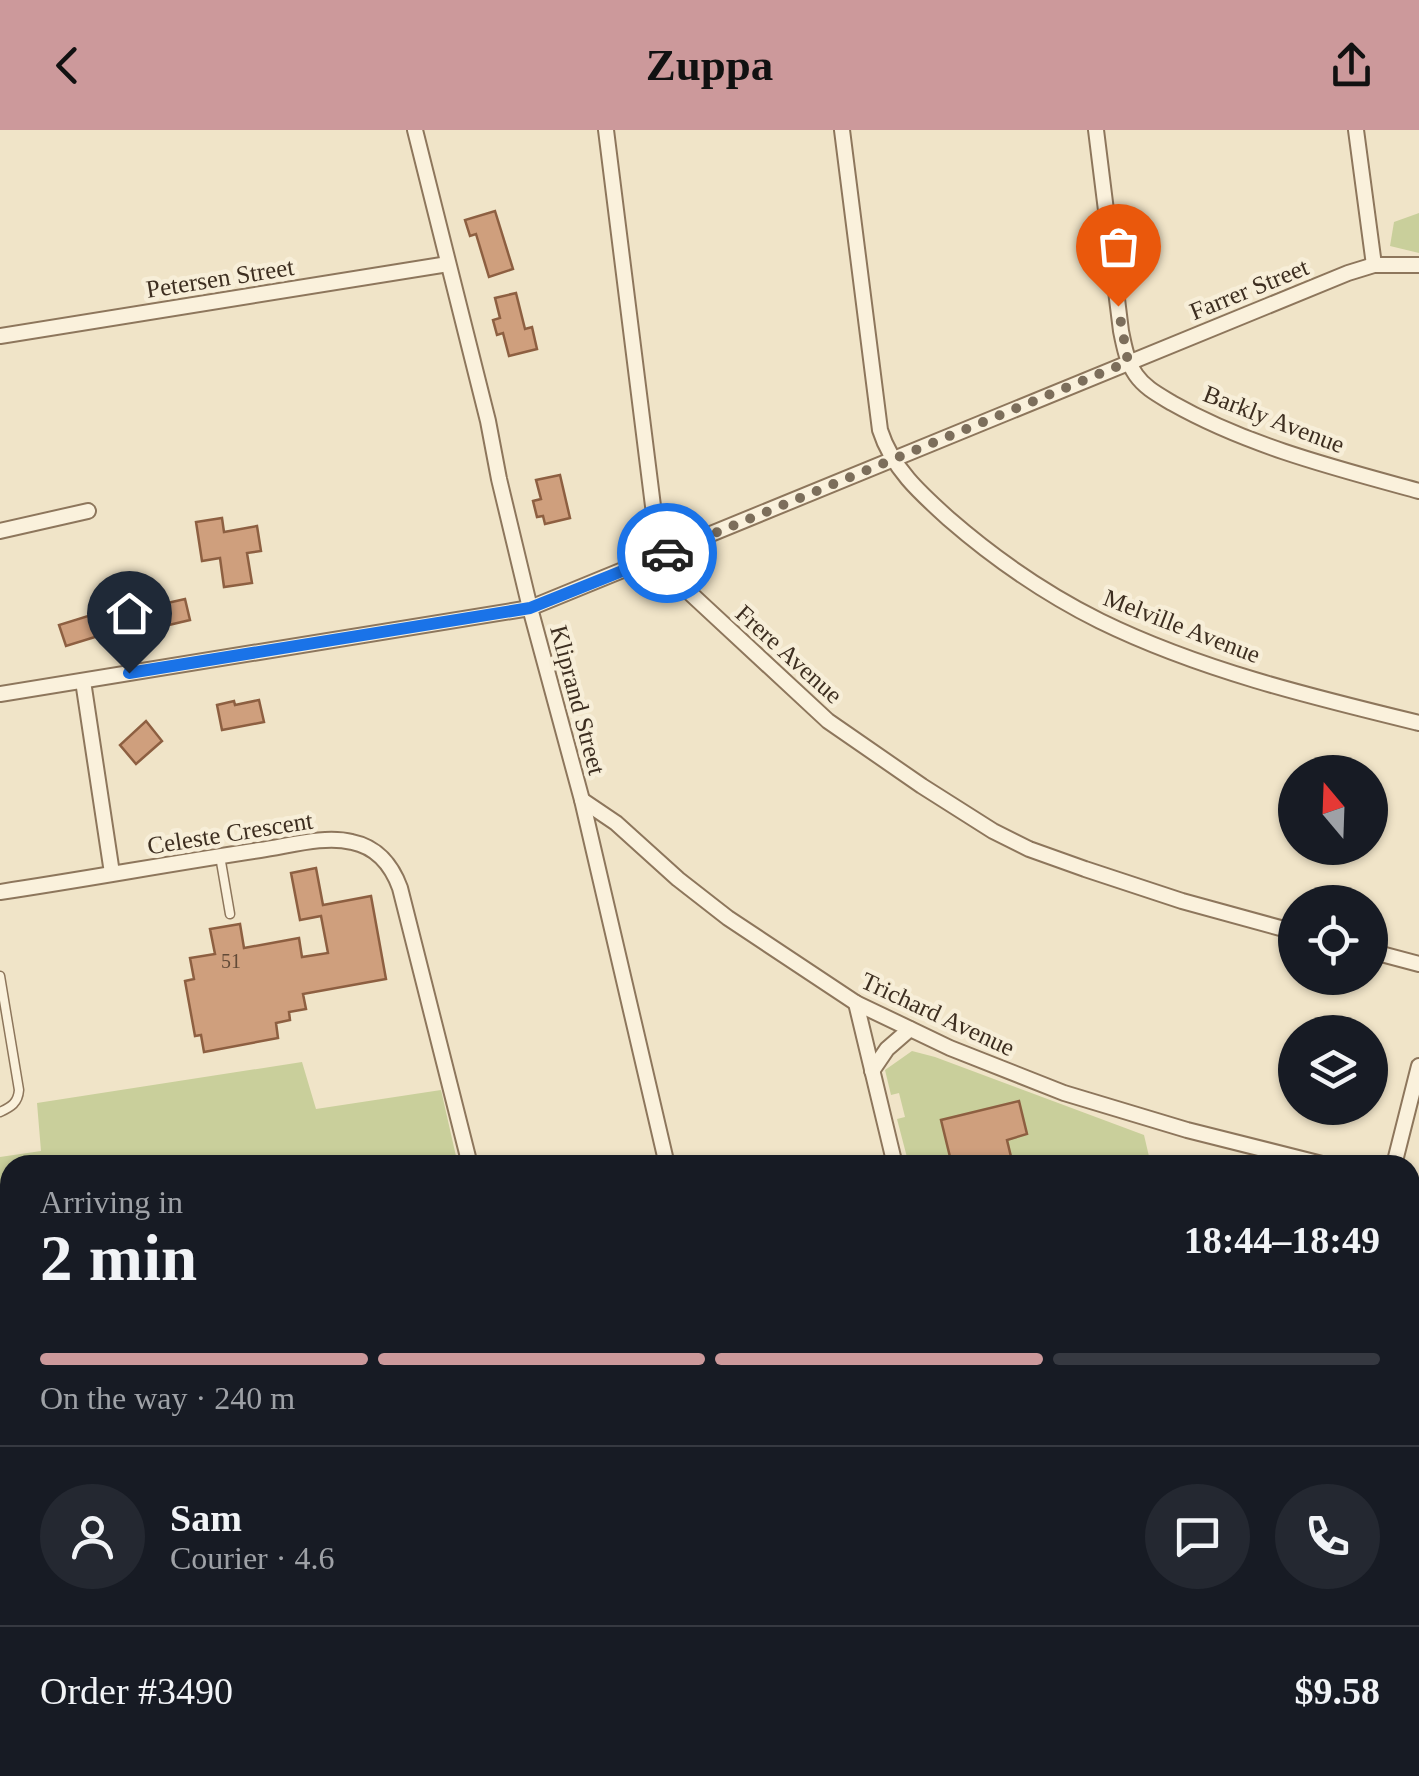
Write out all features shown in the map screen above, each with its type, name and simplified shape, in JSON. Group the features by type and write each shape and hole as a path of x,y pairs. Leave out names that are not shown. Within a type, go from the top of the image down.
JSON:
{"street":[{"name":"Kliprand Street","path":"415,130 530,608 582,800 665,1155"},
{"name":"Frere Avenue","path":"606,130 655,522 662,555 685,590 828,721 993,830 1084,870 1278,927"},
{"name":"Melville Avenue","path":"842,130 880,430 893,461 931,502 1023,576 1100,621 1227,670 1419,723"},
{"path":"1096,130 1128,362"},
{"path":"1356,130 1374,265 1419,266"},
{"name":"Petersen Street","path":"0,336 448,264"},
{"name":"Farrer Street","path":"0,694 530,608 1374,265"},
{"name":"Barkly Avenue","path":"1128,362 1136,376 1156,394 1227,431 1419,491"},
{"path":"0,531 88,511"},
{"path":"84,681 112,873"},
{"name":"Trichard Avenue","path":"582,800 616,823 678,880 728,918 856,1003 993,1066 1081,1098 1285,1155"},
{"name":"Celeste Crescent","path":"0,892 336,840 372,850 389,865 399,884 468,1155"},
{"path":"1388,956 1419,964"},
{"path":"856,1003 893,1155"},
{"path":"872,1071 887,1048 910,1029"},
{"path":"1397,1155 1419,1066"}],"lane":[{"path":"220,856 230,914"},
{"path":"0,976 18,1098 0,1112"},
{"path":"0,1061 14,1058"}],"green space":[{"path":"1419,213 1419,253 1390,246 1394,222"},
{"path":"912,1051 935,1057 1144,1135 1149,1155 906,1155 897,1119 905,1117 899,1093 891,1095 885,1070"},
{"path":"302,1062 316,1109 441,1090 456,1155 14,1155 41,1151 37,1103"}],"building":[{"path":"495,211 513,269 489,277 476,234 470,236 465,220"},
{"path":"516,293 525,329 532,327 537,349 509,356 503,333 497,335 493,320 500,318 495,298"},
{"path":"560,475 570,518 545,524 543,516 537,517 533,501 541,499 536,480"},
{"path":"222,518 224,532 257,526 261,551 247,553 252,583 224,587 220,558 202,561 196,522"},
{"path":"185,599 190,620 135,633 134,625 66,646 59,625 117,607 119,614"},
{"path":"259,700 264,722 222,730 217,705"},
{"path":"146,721 162,741 136,764 120,745"},
{"path":"316,868 323,905 371,896 386,979 303,994 306,1009 289,1012 290,1020 276,1023 278,1038 204,1052 201,1035 195,1036 185,981 194,979 190,958 215,954 210,929 240,924 244,948 299,938 302,957 328,953 321,916 300,920 291,873"},
{"path":"1019,1101 1027,1134 1007,1140 1011,1155 950,1155 941,1120"}],"way so far":[{"path":"667,553 1128,362 1118,306"}],"route":[{"path":"129,673 530,608 667,553"}]}
